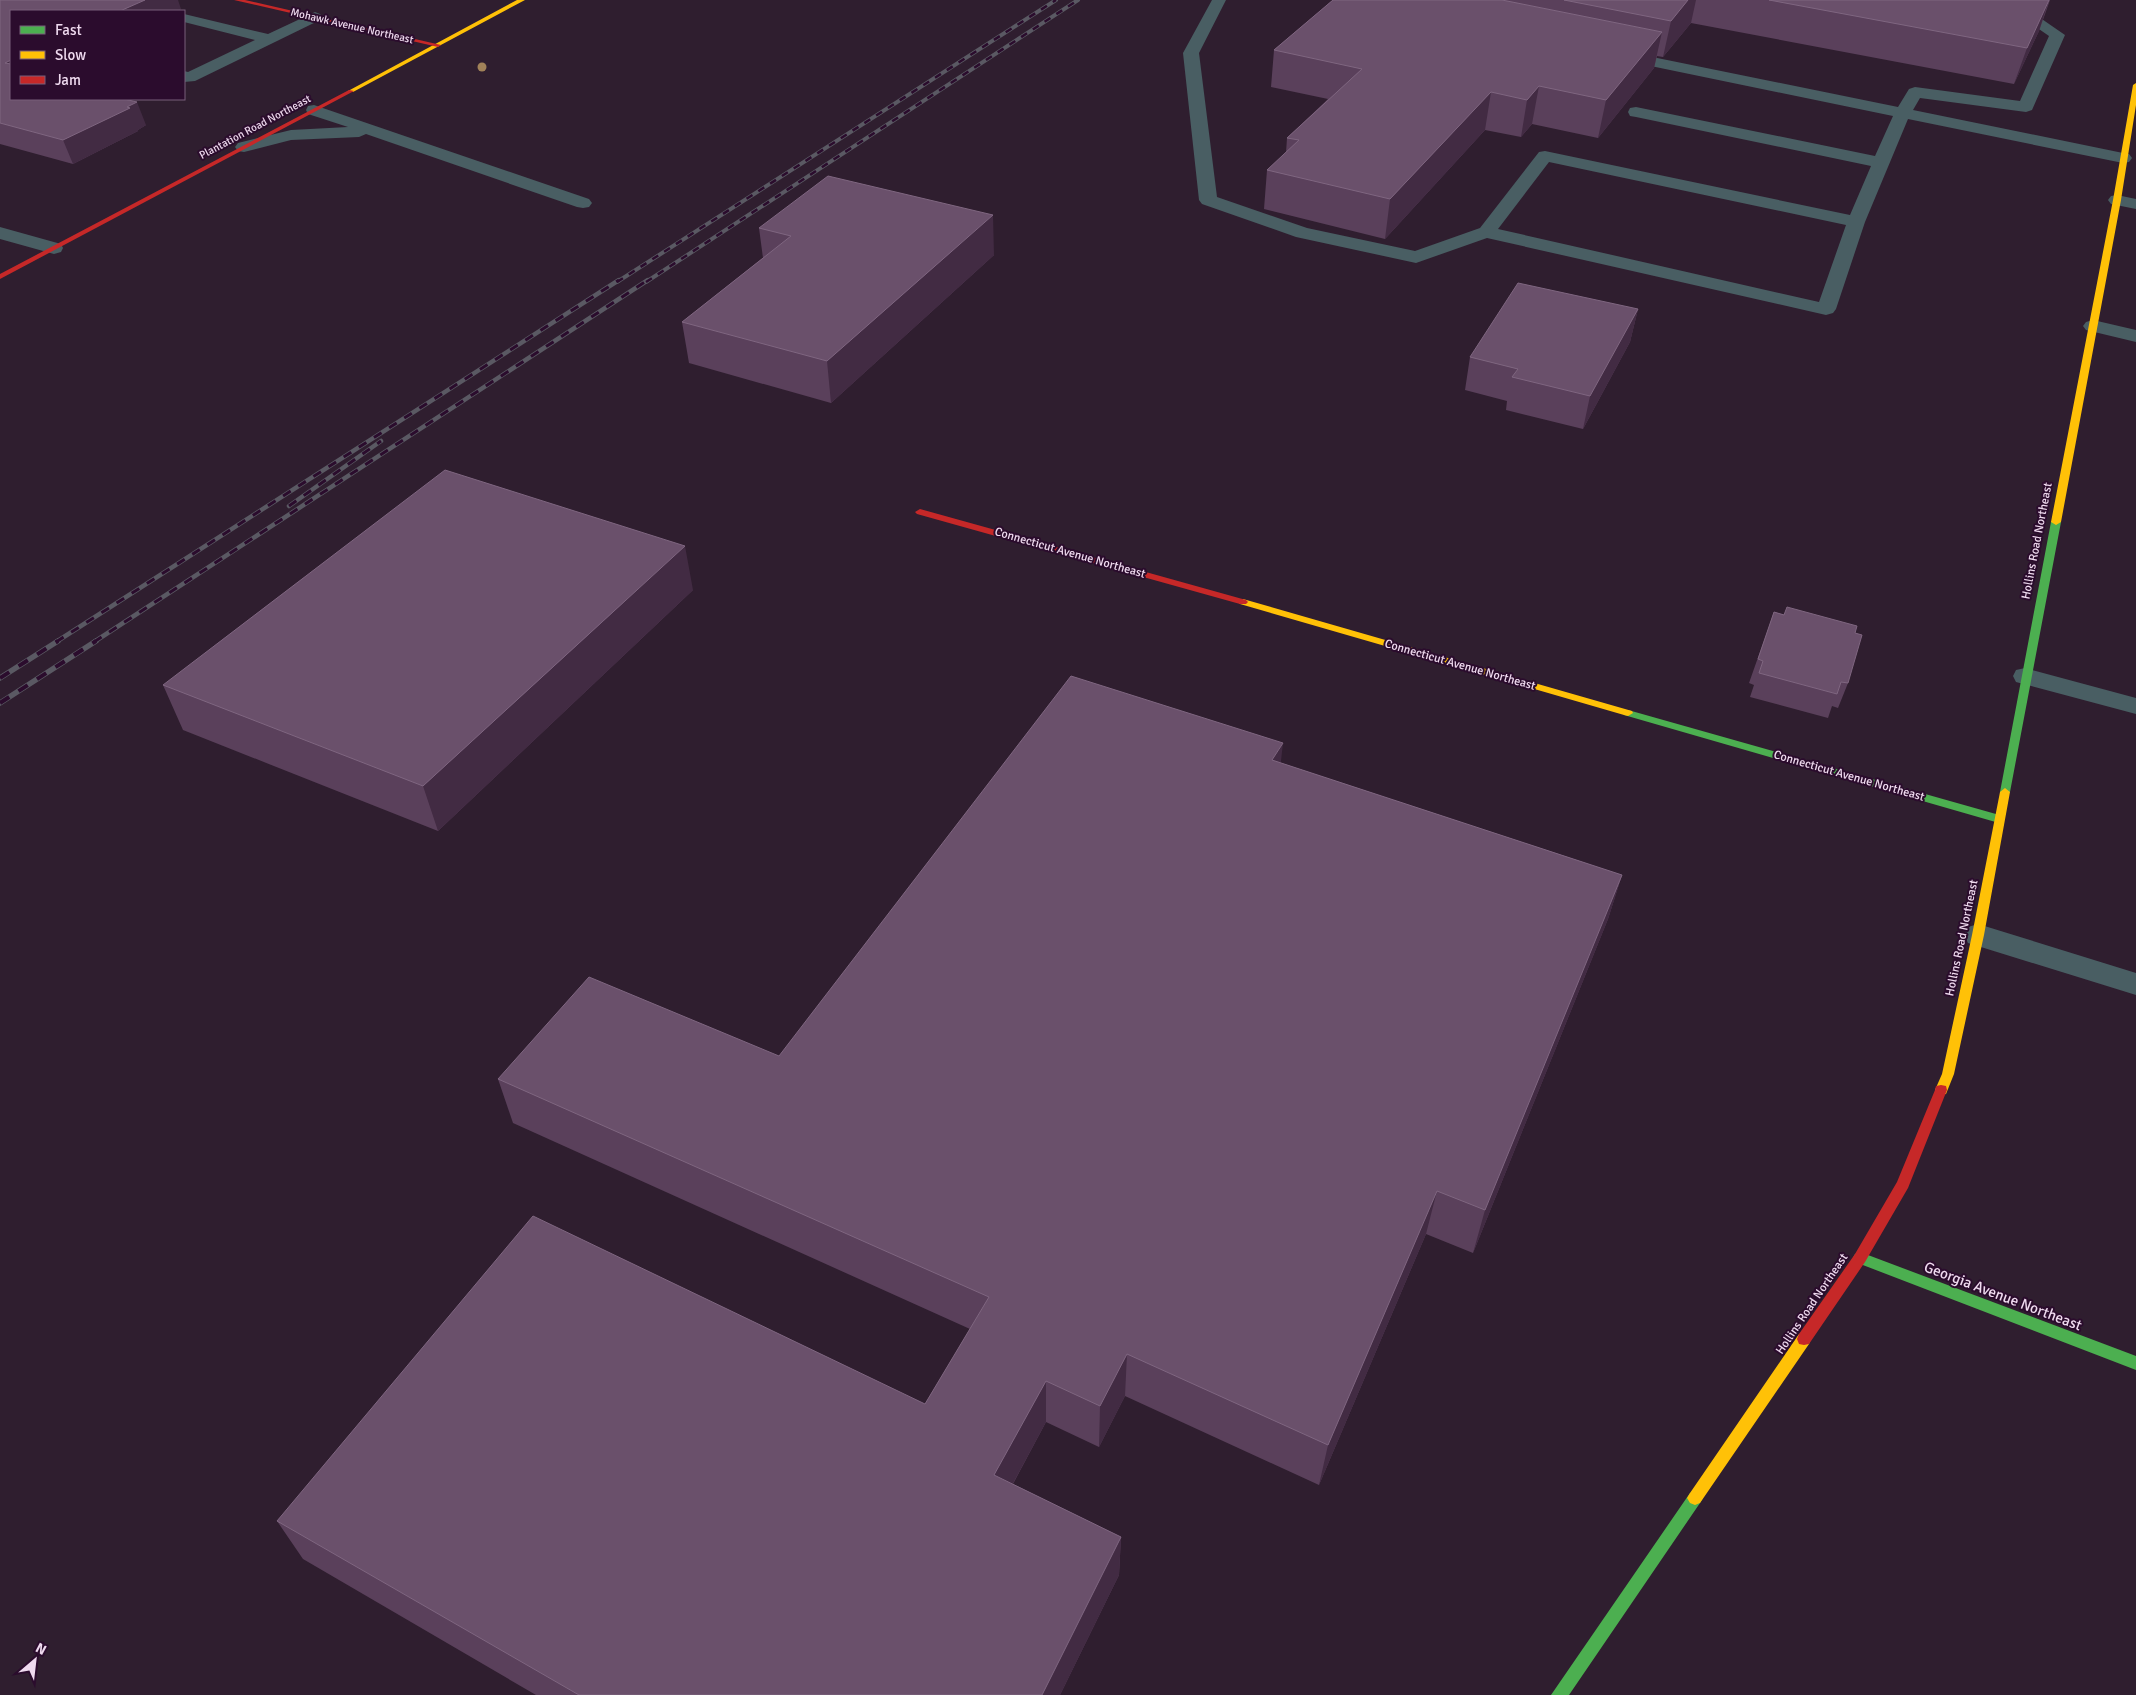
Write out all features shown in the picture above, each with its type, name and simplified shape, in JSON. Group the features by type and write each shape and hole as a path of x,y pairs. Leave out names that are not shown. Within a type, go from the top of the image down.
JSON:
{"street":[{"name":"Mohawk Avenue Northeast","path":"237,0 438,45"},
{"name":"Plantation Road Northeast","path":"0,277 522,0"},
{"path":"1219,0 1191,52 1208,200 1302,234 1416,257 1486,232 1826,309 1856,222 1902,114 1915,92 2026,107 2057,35 2022,12 2027,0"},
{"path":"185,76 189,78 315,17"},
{"path":"185,18 269,39"},
{"path":"1603,52 2123,158"},
{"name":"Hollins Road Northeast","path":"1559,1695 1860,1258 1903,1184 1948,1074 1978,935 2135,94"},
{"path":"314,110 583,203"},
{"path":"1636,112 1882,163"},
{"path":"244,147 291,136 342,132 381,133"},
{"path":"1486,232 1545,156 1856,222"},
{"path":"2116,200 2136,204"},
{"path":"0,233 54,248"},
{"path":"2093,326 2136,336"},
{"name":"Connecticut Avenue Northeast","path":"920,512 1060,550 1999,819"},
{"path":"2025,676 2136,706"},
{"path":"1978,935 2136,984"},
{"name":"Georgia Avenue Northeast","path":"1860,1258 2136,1363"}],"building":[{"path":"0,0 145,0 122,10 10,10 10,60 5,63 10,64 10,100 128,100 137,102 127,107 130,108 63,140 0,123"},
{"path":"1333,0 1502,0 1662,32 1606,100 1539,86 1527,100 1491,92 1390,199 1267,170 1299,140 1287,138 1362,69 1274,50"},
{"path":"1564,0 1688,0 1671,21"},
{"path":"1769,0 2049,0 2027,48"},
{"path":"828,176 993,215 827,361 682,322 791,236 759,228"},
{"path":"1518,283 1638,309 1590,396 1512,377 1518,369 1470,357"},
{"path":"445,470 685,546 423,786 163,685"},
{"path":"1787,607 1857,626 1855,633 1862,635 1848,683 1841,682 1837,694 1759,673 1763,661 1758,659 1774,612 1784,615"},
{"path":"1071,676 1283,743 1272,760 1622,875 1485,1210 1437,1191 1328,1445 1127,1354 1100,1406 1046,1381 994,1475 1121,1537 1042,1695 579,1695 277,1521 533,1216 925,1404 989,1297 498,1079 589,977 779,1056"}],"railway":[{"path":"617,282 1056,0"},
{"path":"646,282 1078,0"},
{"path":"56,642 619,280"},
{"path":"94,642 648,280"},
{"path":"289,506 381,441"},
{"path":"0,678 58,641"},
{"path":"0,703 96,641"}],"traffic: fast":[{"path":"2005,792 2056,522"},
{"path":"1628,713 1999,819"},
{"path":"1860,1258 2136,1363"},
{"path":"1559,1695 1695,1498"}],"traffic: slow":[{"path":"351,91 522,0"},
{"path":"2056,522 2117,200 2136,85"},
{"path":"1243,602 1628,713"},
{"path":"1941,1090 1948,1074 1978,935 2005,792"},
{"path":"1695,1498 1804,1339"}],"traffic: jam":[{"path":"237,0 438,45"},
{"path":"0,277 351,91"},
{"path":"920,512 1243,602"},
{"path":"1804,1339 1860,1258 1903,1184 1941,1090"}]}
